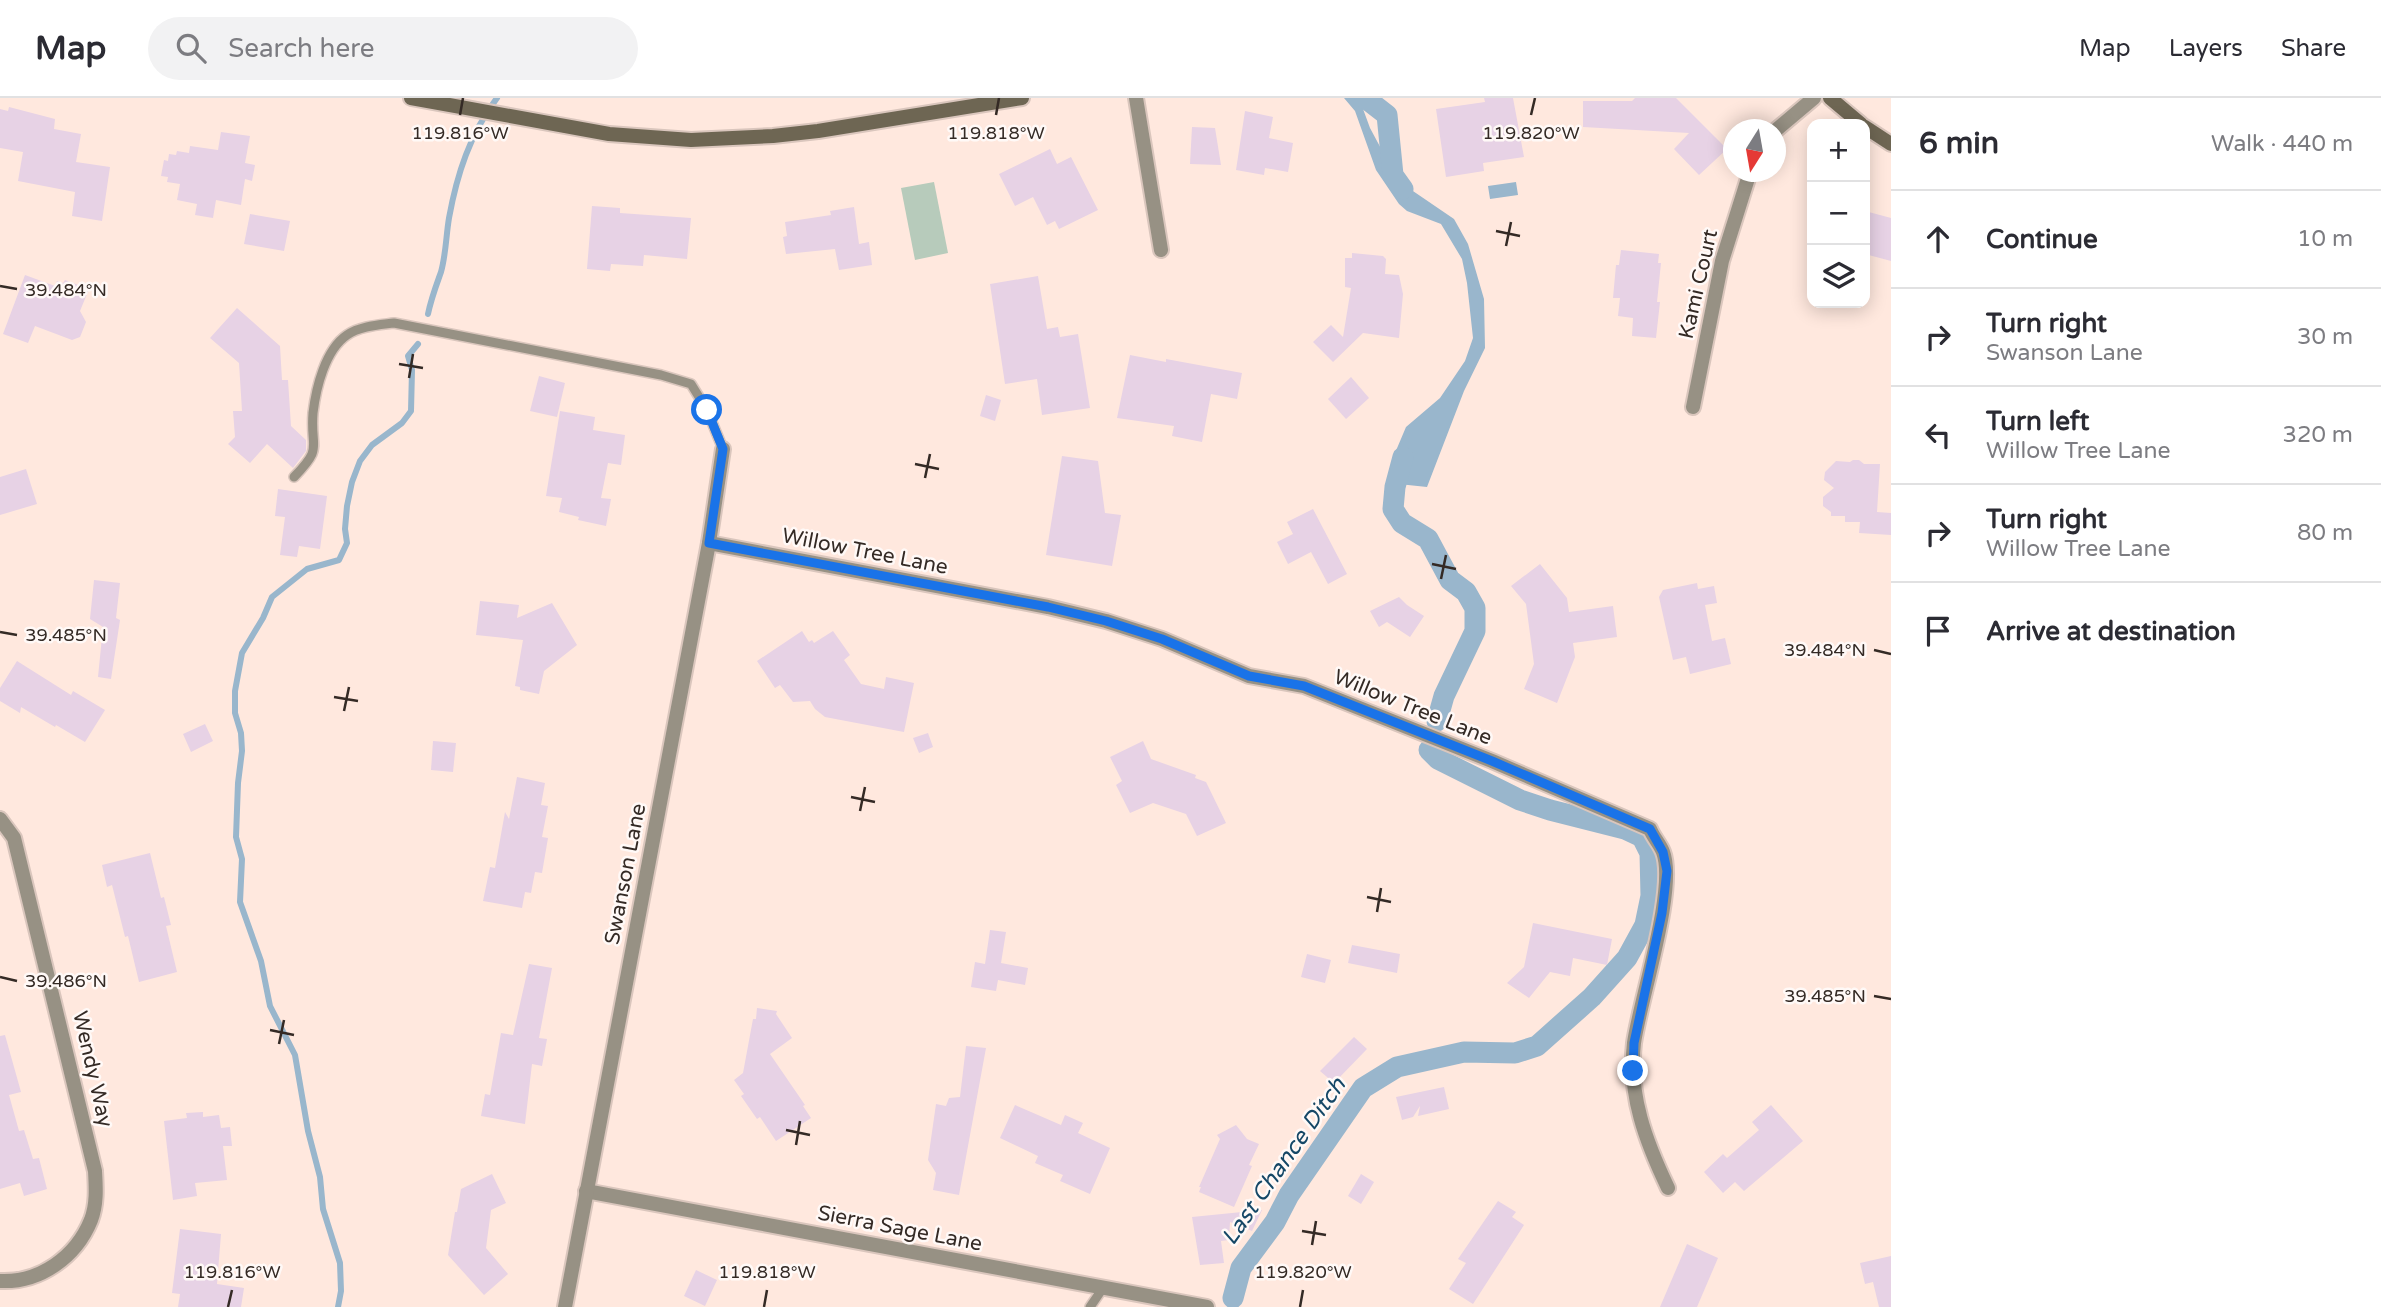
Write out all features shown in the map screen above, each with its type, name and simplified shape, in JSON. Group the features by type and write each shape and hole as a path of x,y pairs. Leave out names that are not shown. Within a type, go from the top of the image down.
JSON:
{"street":[{"path":"411,98 609,134 691,140 818,131 1022,98"},
{"path":"1136,98 1161,250"},
{"path":"1786,122 1814,98"},
{"path":"1830,98 1855,119"},
{"path":"1870,130 1891,144"},
{"name":"Kami Court","path":"1693,407 1722,261 1747,182"},
{"name":"Swanson Lane","path":"565,1307 709,543 723,449"},
{"name":"Willow Tree Lane","path":"709,543 1048,607 1106,621 1162,639 1249,676 1304,686 1492,761 1650,829 1663,852 1667,871 1662,913 1634,1043 1633,1071 1638,1111 1644,1132 1668,1188"},
{"name":"Wendy Way","path":"0,819 14,838 95,1171 97,1194 92,1219 82,1239 67,1257 50,1269 28,1278 0,1281"},
{"name":"Sierra Sage Lane","path":"586,1191 1102,1287 1154,1302 1207,1307"}],"lane":[{"path":"294,477 309,461 315,448 313,415 320,381 332,349 348,334 369,326 394,323 661,375 691,384 707,410 723,449"},
{"path":"1090,1307 1102,1287"}],"green space":[{"path":"934,182 948,253 915,260 901,188"}],"water":[{"path":"1344,98 1359,98 1370,128 1385,156 1410,189 1454,219 1468,244 1484,299 1485,348 1464,391 1427,487 1389,483 1395,453 1406,427 1440,398 1465,361 1473,338 1462,259 1441,224 1407,211 1399,204 1376,170 1355,111"},
{"path":"1516,182 1518,195 1490,199 1488,186"}],"building":[{"path":"1484,98 1513,98 1524,157 1483,163 1484,171 1446,177 1436,109 1485,102"},
{"path":"1635,98 1676,98 1723,145 1723,153 1699,175 1674,149 1689,133 1583,127 1583,101 1632,101"},
{"path":"9,107 55,119 54,129 81,134 76,162 110,167 102,221 72,216 75,192 18,181 23,152 0,148 0,109 8,111"},
{"path":"1245,111 1273,117 1269,138 1293,143 1288,172 1265,168 1264,175 1236,170"},
{"path":"1192,127 1215,128 1221,165 1190,164"},
{"path":"221,132 250,136 245,163 255,165 252,181 245,179 241,205 216,200 213,218 195,215 197,204 177,200 180,184 167,182 168,177 161,176 164,160 168,161 169,154 176,155 177,151 189,153 190,146 218,150"},
{"path":"1050,149 1057,164 1071,157 1098,210 1059,229 1055,221 1047,225 1033,197 1015,206 999,174"},
{"path":"592,206 620,208 620,213 691,218 687,259 644,255 643,266 611,264 610,271 587,269"},
{"path":"854,207 859,244 869,242 872,265 839,270 835,249 786,254 783,237 787,236 785,222 831,215 830,211"},
{"path":"1870,212 1891,218 1891,261 1870,255"},
{"path":"250,214 290,221 284,251 244,244"},
{"path":"1621,250 1659,254 1658,263 1661,263 1657,302 1660,302 1656,338 1632,336 1633,318 1618,316 1620,298 1613,298 1616,265 1619,265"},
{"path":"1352,253 1383,256 1386,259 1385,274 1399,275 1403,294 1399,338 1363,333 1333,362 1313,342 1331,325 1343,337 1351,288 1345,287 1345,258 1352,258"},
{"path":"25,275 55,286 57,281 63,283 65,280 89,289 80,311 86,322 80,337 72,340 35,326 28,343 3,334"},
{"path":"1038,276 1047,329 1058,327 1060,337 1078,334 1090,408 1042,415 1037,379 1005,384 990,284"},
{"path":"237,308 280,346 282,380 288,380 291,426 306,440 306,451 293,468 267,444 250,463 228,444 235,437 233,411 242,411 239,363 210,338"},
{"path":"1130,355 1242,373 1237,399 1211,394 1202,442 1172,436 1174,426 1117,418"},
{"path":"539,376 565,383 557,417 530,411"},
{"path":"1351,377 1369,398 1346,419 1328,399"},
{"path":"986,395 1001,400 995,421 980,416"},
{"path":"560,411 595,417 593,430 625,435 621,465 608,463 601,498 611,499 606,526 578,520 579,517 559,512 562,498 546,496"},
{"path":"1062,456 1098,461 1105,513 1121,515 1112,566 1046,555"},
{"path":"1853,460 1864,464 1880,464 1877,512 1891,513 1891,535 1859,533 1860,522 1845,522 1845,516 1831,516 1831,512 1823,506 1823,497 1834,488 1824,480 1825,472 1836,461"},
{"path":"26,469 37,504 0,515 0,477"},
{"path":"278,489 327,496 320,549 299,546 297,557 280,555 285,517 275,516"},
{"path":"1313,509 1347,574 1328,584 1311,552 1288,564 1277,542 1293,534 1287,522"},
{"path":"1540,564 1567,598 1569,612 1613,606 1617,637 1573,643 1575,657 1557,703 1524,689 1534,664 1526,604 1511,586"},
{"path":"94,580 120,583 116,618 120,620 111,679 98,677 103,627 90,619"},
{"path":"1697,583 1698,589 1714,586 1717,603 1705,605 1712,641 1725,638 1731,664 1690,674 1686,657 1673,660 1659,597 1663,590"},
{"path":"1399,597 1424,616 1410,637 1387,622 1379,627 1370,611"},
{"path":"480,601 519,605 517,618 552,603 577,645 544,671 539,694 520,690 520,687 515,686 523,640 476,635"},
{"path":"802,631 809,642 812,640 814,643 833,631 850,655 844,660 861,684 884,689 886,677 914,683 904,732 825,717 810,701 793,702 780,685 775,688 757,661"},
{"path":"17,661 71,695 73,691 105,710 85,742 21,707 20,713 0,701 0,688"},
{"path":"205,724 213,741 191,752 183,734"},
{"path":"928,733 933,747 919,753 913,738"},
{"path":"433,741 456,743 453,772 431,770"},
{"path":"1143,741 1151,759 1196,775 1195,778 1206,782 1226,823 1197,836 1186,814 1153,803 1130,813 1116,785 1122,781 1110,757"},
{"path":"517,777 545,783 541,805 548,806 542,837 548,838 542,873 535,872 531,893 525,892 522,908 483,901 490,867 495,868 505,812 509,819"},
{"path":"150,853 171,925 166,926 177,972 139,982 112,885 107,887 102,865"},
{"path":"1533,923 1612,939 1607,965 1573,958 1570,976 1550,972 1529,998 1507,983 1524,967"},
{"path":"990,930 1006,932 1001,963 1028,968 1025,985 998,980 996,991 971,987 975,962 985,964"},
{"path":"1352,945 1400,954 1397,973 1348,963"},
{"path":"1307,954 1331,960 1325,983 1301,977"},
{"path":"529,964 552,968 539,1038 547,1039 542,1066 532,1064 525,1124 481,1116 485,1094 490,1095 501,1033 513,1035"},
{"path":"757,1008 777,1011 776,1014 792,1038 770,1054 811,1118 776,1141 760,1117 757,1119 741,1096 744,1094 734,1080 743,1073"},
{"path":"5,1035 21,1092 9,1095 19,1131 24,1130 33,1159 39,1158 47,1189 24,1196 20,1183 0,1189 0,1036"},
{"path":"1354,1037 1367,1049 1334,1083 1320,1071"},
{"path":"966,1046 986,1048 959,1195 933,1190 936,1173 928,1160 936,1104 946,1106 949,1098 960,1097"},
{"path":"1444,1087 1449,1109 1418,1116 1420,1106 1413,1117 1402,1120 1396,1097"},
{"path":"1015,1105 1061,1125 1065,1115 1083,1123 1078,1133 1110,1148 1090,1194 1060,1181 1063,1175 1035,1163 1038,1156 1000,1138"},
{"path":"1771,1105 1803,1141 1744,1191 1735,1182 1723,1193 1704,1172 1723,1154 1727,1158 1759,1130 1752,1122"},
{"path":"203,1112 203,1117 219,1115 221,1128 230,1127 232,1146 223,1146 227,1180 195,1183 197,1196 173,1200 164,1121 187,1118 186,1113"},
{"path":"1236,1125 1247,1139 1259,1144 1234,1207 1199,1192 1199,1187 1220,1139 1217,1135"},
{"path":"492,1174 506,1203 491,1210 486,1248 508,1274 484,1295 448,1255 461,1189"},
{"path":"1361,1174 1374,1182 1361,1204 1348,1196"},
{"path":"1498,1201 1516,1212 1512,1217 1524,1225 1473,1304 1449,1289 1466,1263 1458,1259"},
{"path":"1262,1210 1252,1231 1230,1222 1229,1240 1221,1241 1224,1263 1200,1265 1192,1217"},
{"path":"180,1229 221,1234 217,1284 244,1288 241,1307 178,1307 180,1294 172,1293"},
{"path":"1687,1244 1718,1258 1697,1307 1660,1307"},
{"path":"1891,1256 1891,1307 1879,1307 1873,1282 1865,1284 1860,1263"},
{"path":"696,1270 717,1280 705,1306 684,1296"}],"waterway":[{"path":"428,314 443,265 449,218 461,170 472,140 497,98"},
{"name":"Last Chance Ditch","path":"1365,98 1387,115 1393,175 1403,189"},
{"path":"338,1307 341,1291 340,1263 323,1209 320,1177 308,1131 295,1055 270,1006 261,961 240,902 242,859 236,837 242,751 241,733 235,713 235,691 242,653 272,597 307,569 339,560 347,543 347,506 360,461 372,445 402,423 411,411 412,370 408,356 418,344"},
{"name":"Last Chance Ditch","path":"1403,457 1395,487 1393,509 1402,523 1428,539 1450,580 1466,592 1475,608 1475,631 1444,696 1437,721"},
{"name":"Last Chance Ditch","path":"1233,1298 1241,1268 1275,1222 1289,1195 1363,1088 1397,1067 1464,1052 1515,1053 1537,1046 1592,997 1627,958 1645,925 1651,896 1650,853 1642,837 1625,829 1520,800 1438,759 1429,750"}],"route":[{"path":"707,410 723,449 709,543 1048,607 1106,621 1162,639 1249,676 1304,686 1642,823 1650,829 1663,852 1667,871 1662,913 1634,1043 1633,1071"}]}
